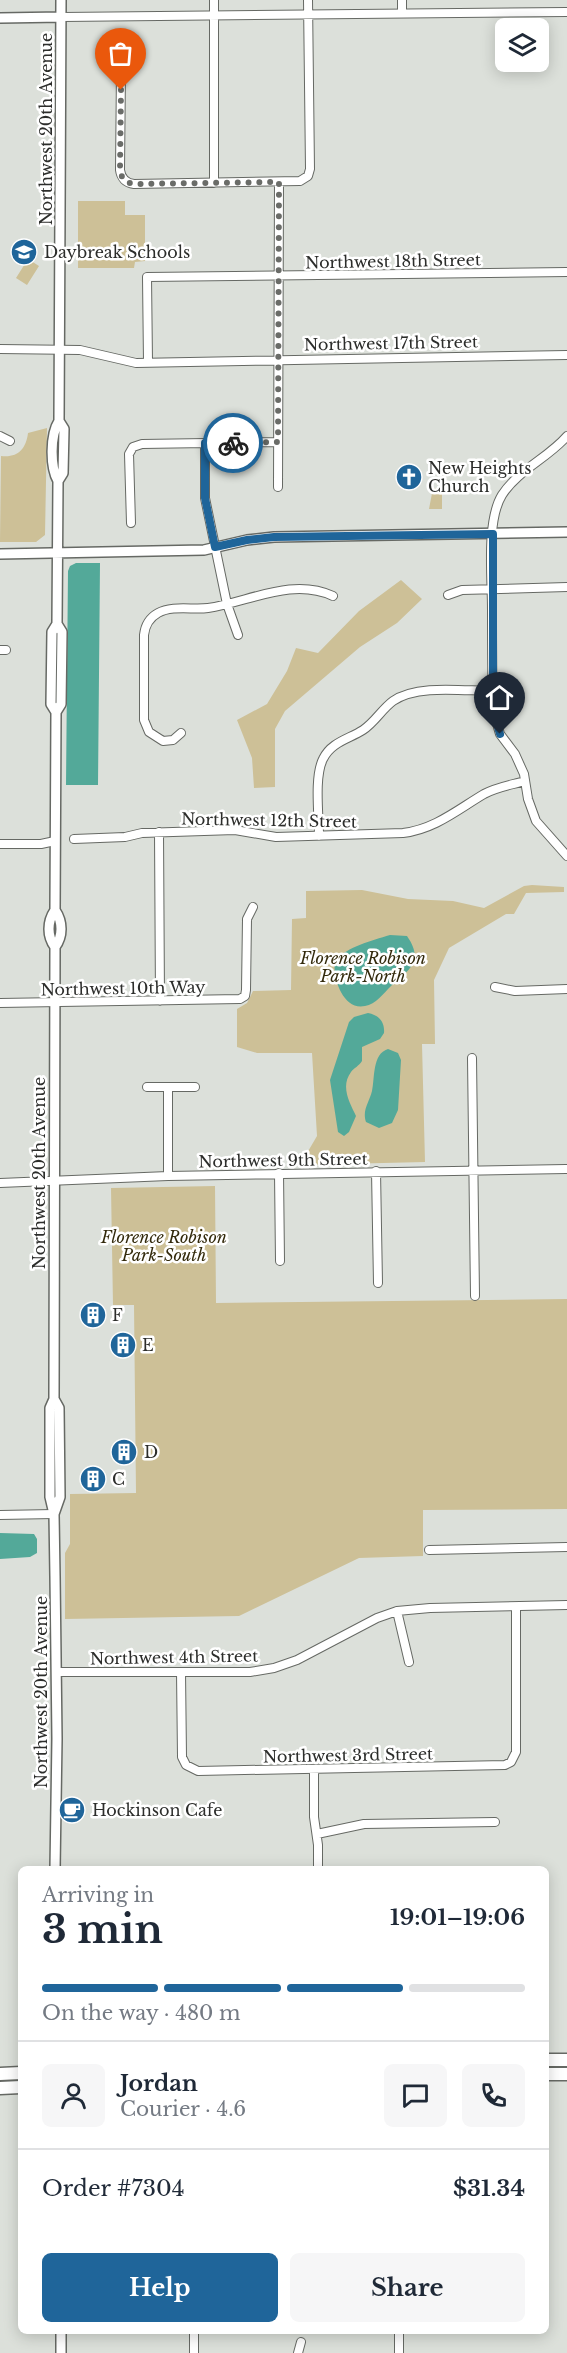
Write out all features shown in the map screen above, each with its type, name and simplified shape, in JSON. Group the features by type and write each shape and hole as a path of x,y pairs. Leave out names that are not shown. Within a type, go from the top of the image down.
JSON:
{"highway":[{"path":"549,2060 567,2060"},
{"path":"0,2074 18,2073"},
{"path":"549,2074 567,2074"},
{"path":"0,2088 18,2087"}],"street":[{"name":"Northwest 20th Avenue","path":"55,1866 54,1514 60,1497 60,1486 59,1408 54,1399 54,1003 55,948 60,940 61,918 55,910 56,712 51,704 52,632 57,624 58,481 63,473 64,429 59,421 61,0"},
{"path":"214,0 214,183"},
{"path":"121,70 120,170 124,179 134,184 300,182 305,178 309,169 308,0"},
{"path":"402,0 402,13"},
{"path":"0,18 567,12"},
{"path":"278,487 279,182"},
{"name":"Northwest 18th Street","path":"148,362 147,277 567,272"},
{"name":"Northwest 17th Street","path":"0,349 59,349 100,354 120,360 148,362 278,358 567,355"},
{"path":"0,436 10,441"},
{"path":"567,436 557,447 508,486 497,506 493,534 492,589 493,710 500,734 515,754 525,781 531,812 536,821 567,856"},
{"path":"131,523 129,454 133,447 142,444 278,442"},
{"path":"205,443 205,498 227,604 238,635"},
{"path":"0,554 204,549 274,537 567,532"},
{"path":"448,595 462,590 567,587"},
{"path":"181,733 172,740 163,741 149,732 144,720 144,635 151,619 166,610 203,609 266,593 320,590 333,596"},
{"path":"319,836 320,771 326,753 337,743 365,729 385,708 400,697 429,691 492,691"},
{"name":"Northwest 12th Street","path":"74,838 235,830 262,836 393,834 420,830 452,816 492,790 525,781"},
{"path":"159,832 160,1001"},
{"path":"0,844 41,844 55,841"},
{"name":"Northwest 10th Way","path":"0,1003 236,1000 244,996 247,919 253,907"},
{"path":"495,987 516,991 567,989"},
{"path":"472,1058 475,1296"},
{"path":"147,1087 195,1087"},
{"path":"168,1087 168,1176"},
{"name":"Northwest 9th Street","path":"0,1183 54,1179 279,1173 567,1170"},
{"path":"376,1172 378,1283"},
{"path":"279,1173 280,1261"},
{"path":"0,1515 54,1514"},
{"path":"429,1550 567,1547"},
{"name":"Northwest 4th Street","path":"56,1672 250,1672 274,1668 297,1660 377,1618 397,1611 430,1608 567,1605"},
{"name":"Northwest 3rd Street","path":"181,1672 181,1748 186,1766 198,1771 498,1766 511,1762 516,1752 516,1607"},
{"path":"397,1611 410,1662"},
{"path":"314,1769 314,1817 318,1866"},
{"path":"317,1834 364,1824 495,1822"},
{"path":"61,2334 61,2353"},
{"path":"194,2334 194,2353"},
{"path":"399,2334 399,2353"},
{"path":"298,2353 301,2342"}],"green space":[{"path":"78,201 125,201 125,215 145,215 145,261 135,262 134,268 78,268"},
{"path":"28,259 39,266 27,285 16,278"},
{"path":"47,428 45,535 36,542 0,542 1,456 16,454 23,448 28,433"},
{"path":"433,488 442,489 442,509 429,509"},
{"path":"401,580 422,599 397,623 360,647 285,711 275,729 275,787 254,788 252,758 237,720 267,704 287,671 296,648 318,653 359,611"},
{"name":"Florence Robison Park-North","path":"524,886 564,887 564,892 526,893 514,914 506,914 449,948 434,980 435,1044 422,1044 425,1162 300,1165 317,1136 312,1053 257,1053 237,1047 237,1009 247,1003 253,991 291,990 292,919 306,918 306,891 362,890 408,899 453,901 484,908"},
{"name":"Florence Robison Park-South","path":"215,1186 216,1303 567,1299 567,1509 423,1510 423,1556 359,1558 239,1616 65,1619 65,1553 70,1544 70,1494 136,1493 134,1305 113,1305 111,1188"}],"shaded area":[{"path":"76,563 100,563 98,785 66,785 68,571 70,566"},
{"path":"390,935 407,936 414,953 412,965 373,1003 357,1006 351,1003 345,998 337,984 335,961 353,948"},
{"path":"368,1013 380,1020 384,1033 380,1039 362,1047 362,1061 351,1072 346,1083 347,1095 356,1116 349,1132 344,1136 338,1132 330,1080 349,1022 354,1017"},
{"path":"388,1049 398,1053 401,1060 398,1110 392,1123 379,1128 366,1122 365,1114 377,1061 379,1056"},
{"path":"0,1533 34,1534 37,1539 37,1553 30,1557 0,1559"}],"way so far":[{"path":"121,90 120,170 127,182 134,184 279,182 278,442 233,443"}],"place":[{"name":"Daybreak Schools","path":"24,252"},
{"name":"New Heights Church","path":"409,477"},
{"name":"F","path":"93,1315"},
{"name":"E","path":"123,1345"},
{"name":"D","path":"124,1452"},
{"name":"C","path":"93,1479"},
{"name":"Hockinson Cafe","path":"72,1810"}],"route":[{"path":"233,443 205,443 205,498 215,547 264,537 493,534 493,710 500,734"}]}
